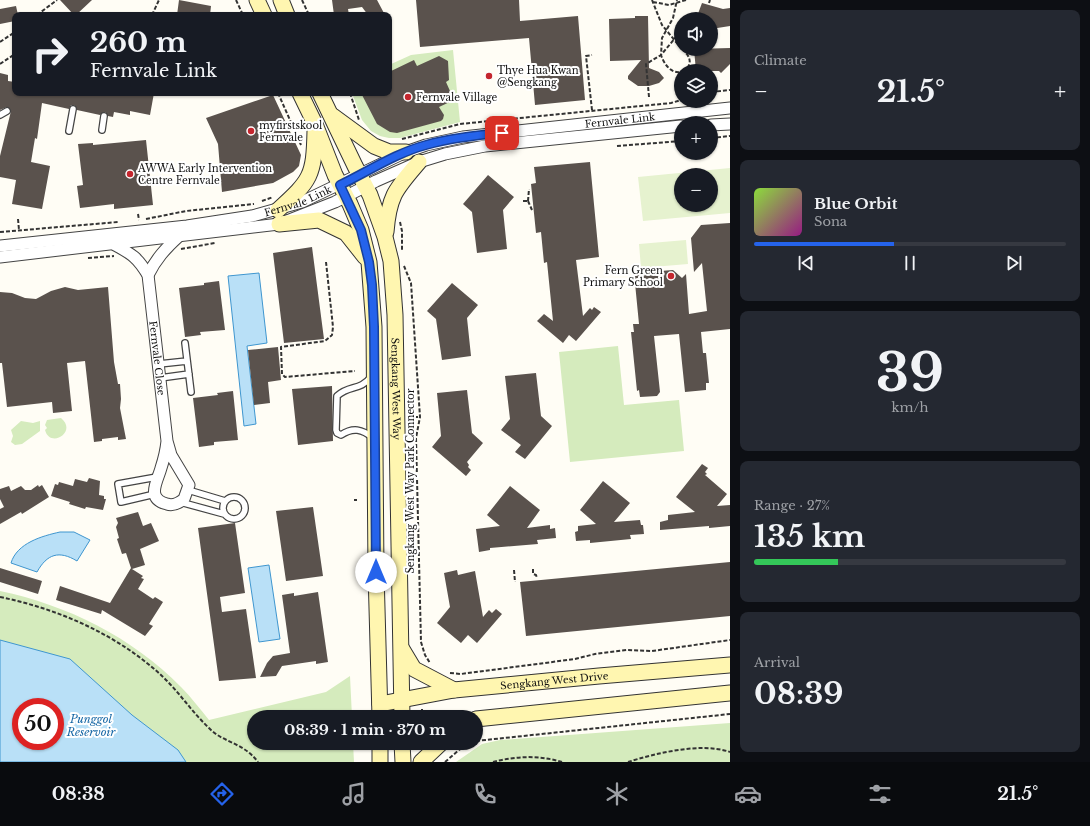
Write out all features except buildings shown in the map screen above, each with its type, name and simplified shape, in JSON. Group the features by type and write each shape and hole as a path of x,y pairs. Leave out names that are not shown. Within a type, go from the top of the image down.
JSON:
{"main road":[{"path":"257,0 263,12"},
{"path":"281,0 285,12"},
{"path":"301,96 361,230 369,262 374,327 373,374 376,572 380,710"},
{"name":"Sengkang West Way","path":"321,96 362,181 370,194 391,261 395,315 402,710"},
{"path":"330,114 374,146 389,152 406,152"},
{"path":"277,210 308,180 314,160 315,124"},
{"path":"385,238 387,213 392,196 420,162"},
{"path":"277,210 319,220 346,233 369,262"},
{"path":"402,648 414,669 454,690"},
{"name":"Sengkang West Drive","path":"382,710 402,700 454,690 599,676 730,666"},
{"path":"483,718 600,705 730,693"},
{"path":"380,750 380,762"},
{"path":"402,750 403,762"},
{"path":"421,762 434,750"}],"street":[{"name":"Fernvale Link","path":"362,181 406,152 426,145 463,136 730,108"},
{"path":"718,125 730,124"},
{"name":"Fernvale Link","path":"0,257 178,237 343,190 362,181 420,162 485,146 674,127"},
{"name":"Fernvale Link","path":"0,246 187,226 252,216 277,210"},
{"path":"148,275 154,262 163,250 178,237"},
{"name":"Fernvale Close","path":"115,245 132,254 140,261 148,275 167,441 166,455 154,484 155,494"},
{"name":"Fernvale Close","path":"167,441 172,455 187,480 188,490"},
{"path":"155,494 164,503 169,505 180,502 188,490"}],"lane":[{"path":"69,131 73,109"},
{"path":"0,115 7,111"},
{"path":"102,130 104,116"},
{"path":"185,343 191,392"},
{"path":"159,364 187,361"},
{"path":"160,378 189,374"},
{"path":"373,374 365,384 345,389 337,396 336,430 337,433 341,435 357,429 366,432 375,440"},
{"path":"155,494 121,502 118,484 157,477"},
{"path":"188,490 225,501"},
{"path":"180,502 224,514 229,519 235,520 241,518 245,512 246,506 243,500 237,497 230,497 225,501 223,508 224,514"}],"path":[{"path":"41,12 57,0"},
{"path":"153,12 159,0"},
{"path":"236,0 242,12"},
{"path":"302,0 308,12"},
{"path":"674,71 666,65 660,56 662,38 673,18 678,0"},
{"path":"652,1 668,5 677,4 686,0"},
{"path":"649,97 646,64 660,56 673,39 666,30 652,1"},
{"path":"0,42 12,34"},
{"path":"592,55 586,56 592,110"},
{"path":"0,64 12,56"},
{"path":"718,91 730,90"},
{"path":"279,96 302,145 302,152"},
{"path":"351,96 361,124"},
{"path":"600,110 674,102"},
{"path":"718,137 730,136"},
{"path":"617,146 674,142"},
{"path":"529,189 528,201 532,210"},
{"path":"523,201 528,201"},
{"path":"138,214 139,220 186,211 256,203 277,210"},
{"path":"399,219 402,231 401,257"},
{"path":"18,220 19,230"},
{"path":"0,232 123,221"},
{"path":"178,250 222,242"},
{"path":"82,259 114,256 120,258"},
{"path":"326,262 333,327 332,335 325,341 281,347 282,374 285,377 355,371"},
{"name":"Sengkang West Way Park Connector","path":"404,263 411,283 420,417 416,438 421,642 425,655 432,666"},
{"path":"414,417 420,417"},
{"path":"533,569 537,578"},
{"path":"514,570 515,582"},
{"path":"0,597 28,603 56,612 88,627 124,648 161,676 210,730 250,752 258,762"},
{"path":"444,671 461,674 575,659 595,654 627,650 652,651 730,640"},
{"path":"483,740 730,714"},
{"path":"628,762 655,753 704,749 730,752"},
{"path":"445,762 461,750"},
{"path":"493,762 513,757 550,758 562,762"}],"green space":[{"name":"Fernvale Village","path":"453,50 460,122 400,138 380,136 371,131 362,120 353,96 392,96 392,64 411,55"},
{"path":"730,168 730,213 643,221 638,177 674,173 674,212 718,212 718,169"},
{"path":"686,240 688,264 641,268 639,244"},
{"path":"618,346 624,405 679,400 684,451 570,462 559,352"},
{"path":"61,418 65,423 65,433 57,438 48,436 45,430 47,428 45,425 47,420"},
{"path":"21,421 33,423 40,421 40,431 22,444 15,445 11,442 13,436 11,430"},
{"path":"0,591 25,597 74,614 120,638 162,669 185,691 209,720 247,711 247,750 353,750 354,762 0,762"},
{"path":"350,676 352,710 251,710 326,692"},
{"path":"730,723 730,762 456,762 473,750 483,750 483,744 500,740"}],"water":[{"path":"259,273 267,343 247,346 256,424 244,426 228,276"},
{"path":"60,532 74,532 90,540 77,561 65,556 54,556 45,561 37,572 11,563 14,556 24,545 38,538"},
{"path":"269,565 280,639 259,642 248,568"},
{"name":"Punggol Reservoir","path":"0,640 70,659 132,715 178,750 186,762 0,762"}],"place":[{"name":"Thye Hua Kwan @Sengkang","path":"489,76"},
{"name":"Fernvale Village","path":"408,97"},
{"name":"myfirstskool Fernvale","path":"251,131"},
{"name":"AWWA Early Intervention Centre Fernvale","path":"130,174"},
{"name":"Fern Green Primary School","path":"671,276"}],"route":[{"path":"376,572 373,374 374,327 372,285 369,262 361,230 340,185 406,152 426,145 463,136 502,133"}]}
